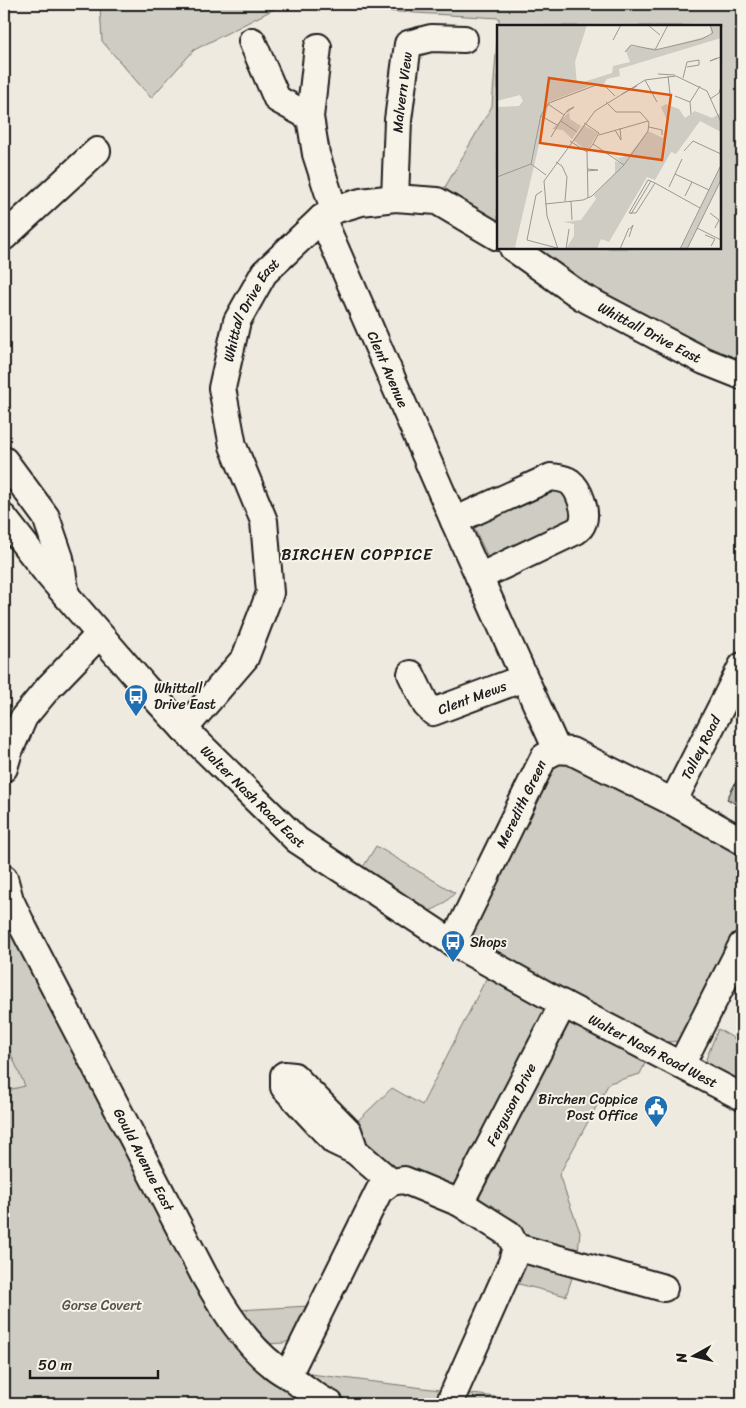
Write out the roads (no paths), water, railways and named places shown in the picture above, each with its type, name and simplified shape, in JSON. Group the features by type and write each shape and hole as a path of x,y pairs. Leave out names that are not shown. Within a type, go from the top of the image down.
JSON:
{"street":[{"name":"Malvern View","path":"395,198 398,120 408,44 431,38 464,39"},
{"path":"252,41 277,99 310,117"},
{"name":"Clent Avenue","path":"318,47 310,117 328,214 454,521 557,750"},
{"path":"4,238 97,151"},
{"name":"Whittall Drive East","path":"184,729 246,658 270,593 264,521 233,446 222,388 237,321 264,273 328,214 361,202 395,198 437,201 497,236"},
{"name":"Whittall Drive East","path":"514,249 582,298 704,361 742,376"},
{"path":"4,460 46,517 60,558 67,596"},
{"path":"454,521 551,477 563,478 571,483 579,496 584,510 583,523 576,531 478,576"},
{"name":"Walter Nash Road East","path":"4,518 99,635 184,729 297,840 453,943 563,1004"},
{"path":"4,768 9,751 14,713 49,688 99,635"},
{"name":"Tolley Road","path":"673,802 742,666"},
{"name":"Clent Mews","path":"411,674 426,705 433,712 524,678"},
{"name":"Meredith Green","path":"453,943 544,757 557,750 571,751 673,802 742,841"},
{"name":"Gould Avenue East","path":"4,878 10,900 24,929 219,1301 242,1332 276,1368 318,1398 330,1404"},
{"path":"681,1065 742,944"},
{"name":"Walter Nash Road West","path":"563,1004 742,1097"},
{"name":"Ferguson Drive","path":"460,1204 563,1004"},
{"path":"355,1151 391,1182"},
{"path":"288,1375 379,1191 391,1182 404,1180 460,1204 508,1234 516,1247 664,1288"},
{"path":"450,1404 512,1262 516,1247"}],"place":[{"name":"Whittall Drive East","path":"136,717"},
{"name":"Shops","path":"453,963"},
{"name":"Birchen Coppice Post Office","path":"656,1128"}],"district":[{"name":"BIRCHEN COPPICE","path":"357,554"}],"park label":[{"name":"Gorse Covert","path":"102,1305"}]}
